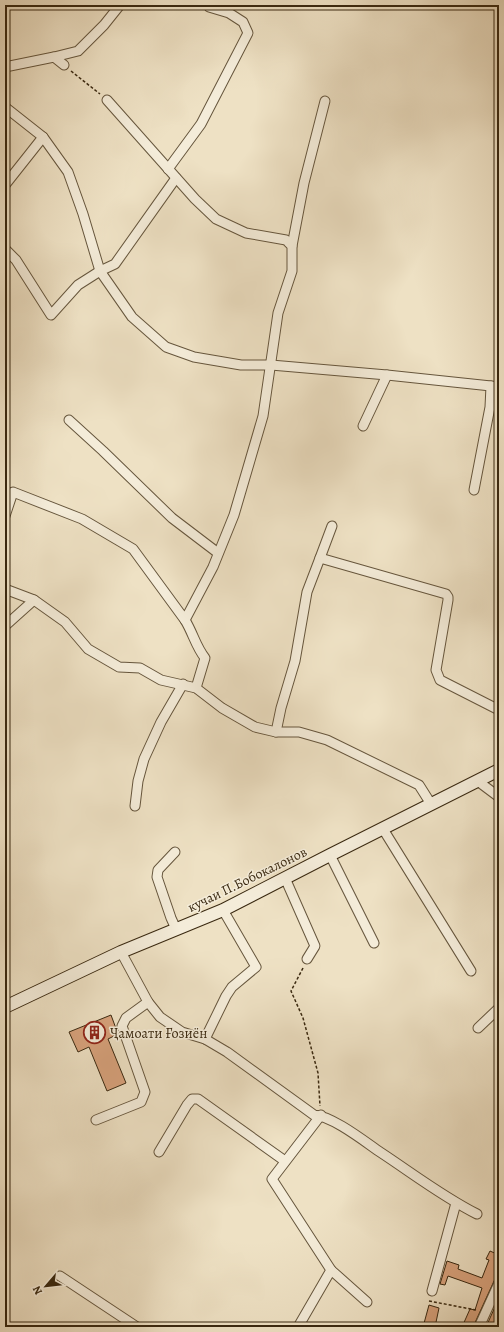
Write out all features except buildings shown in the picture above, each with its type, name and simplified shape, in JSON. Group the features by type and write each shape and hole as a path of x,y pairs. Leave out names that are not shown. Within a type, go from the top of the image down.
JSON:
{"main road":[{"name":"кучаи П.Бобокалонов","path":"5,1007 121,952 224,910 499,770"}],"street":[{"path":"5,67 78,51 104,25 120,5"},
{"path":"168,169 201,124 248,33 243,22 229,13 210,7"},
{"path":"54,57 64,65"},
{"path":"107,100 195,199 216,219 246,234 286,240 292,246"},
{"path":"186,620 213,567 234,515 263,416 278,313 292,271 292,246 304,183 325,101"},
{"path":"5,107 43,137 68,172 83,214 100,271 132,317 166,347 194,357 241,365 271,365 387,374 495,386 474,490"},
{"path":"5,185 43,137"},
{"path":"5,249 16,260 51,315 78,285 114,264 176,178"},
{"path":"363,426 387,374"},
{"path":"69,420 172,518 218,553"},
{"path":"5,516 13,492 82,519 132,550 186,620 198,650 205,658 196,688"},
{"path":"276,732 281,708 295,661 307,592 332,526"},
{"path":"320,558 446,594 448,600 436,670 440,680 499,710"},
{"path":"5,589 34,600 65,622 88,649 119,667 140,668 161,680 196,688 222,708 255,727 276,732 299,732 327,740 419,785 431,804"},
{"path":"5,626 34,600"},
{"path":"136,806 138,781 144,759 161,722 183,684"},
{"path":"478,782 499,797"},
{"path":"382,829 470,971"},
{"path":"175,852 158,870 157,877 176,929"},
{"path":"330,855 374,943"},
{"path":"285,878 315,946 307,959"},
{"path":"205,1039 232,987 256,967 224,910"},
{"path":"121,952 148,1002 160,1017 182,1032 205,1039 227,1052 314,1115 321,1115 349,1130 456,1203 477,1214"},
{"path":"96,1120 141,1102 145,1092 122,1026 126,1018 148,1002"},
{"path":"478,1028 499,1008"},
{"path":"159,1152 187,1105 192,1099 198,1099 285,1161"},
{"path":"321,1115 272,1178 331,1270 367,1302"},
{"path":"432,1291 456,1203"},
{"path":"298,1327 331,1270"},
{"path":"60,1276 137,1327"},
{"path":"479,1327 499,1283"}],"path":[{"path":"64,65 107,100"},
{"path":"307,959 291,991 303,1018 318,1073 321,1115"},
{"path":"432,1291 429,1301 486,1311"}],"place":[{"name":"Ҷамоати Ғозиён","path":"94,1033"}]}
